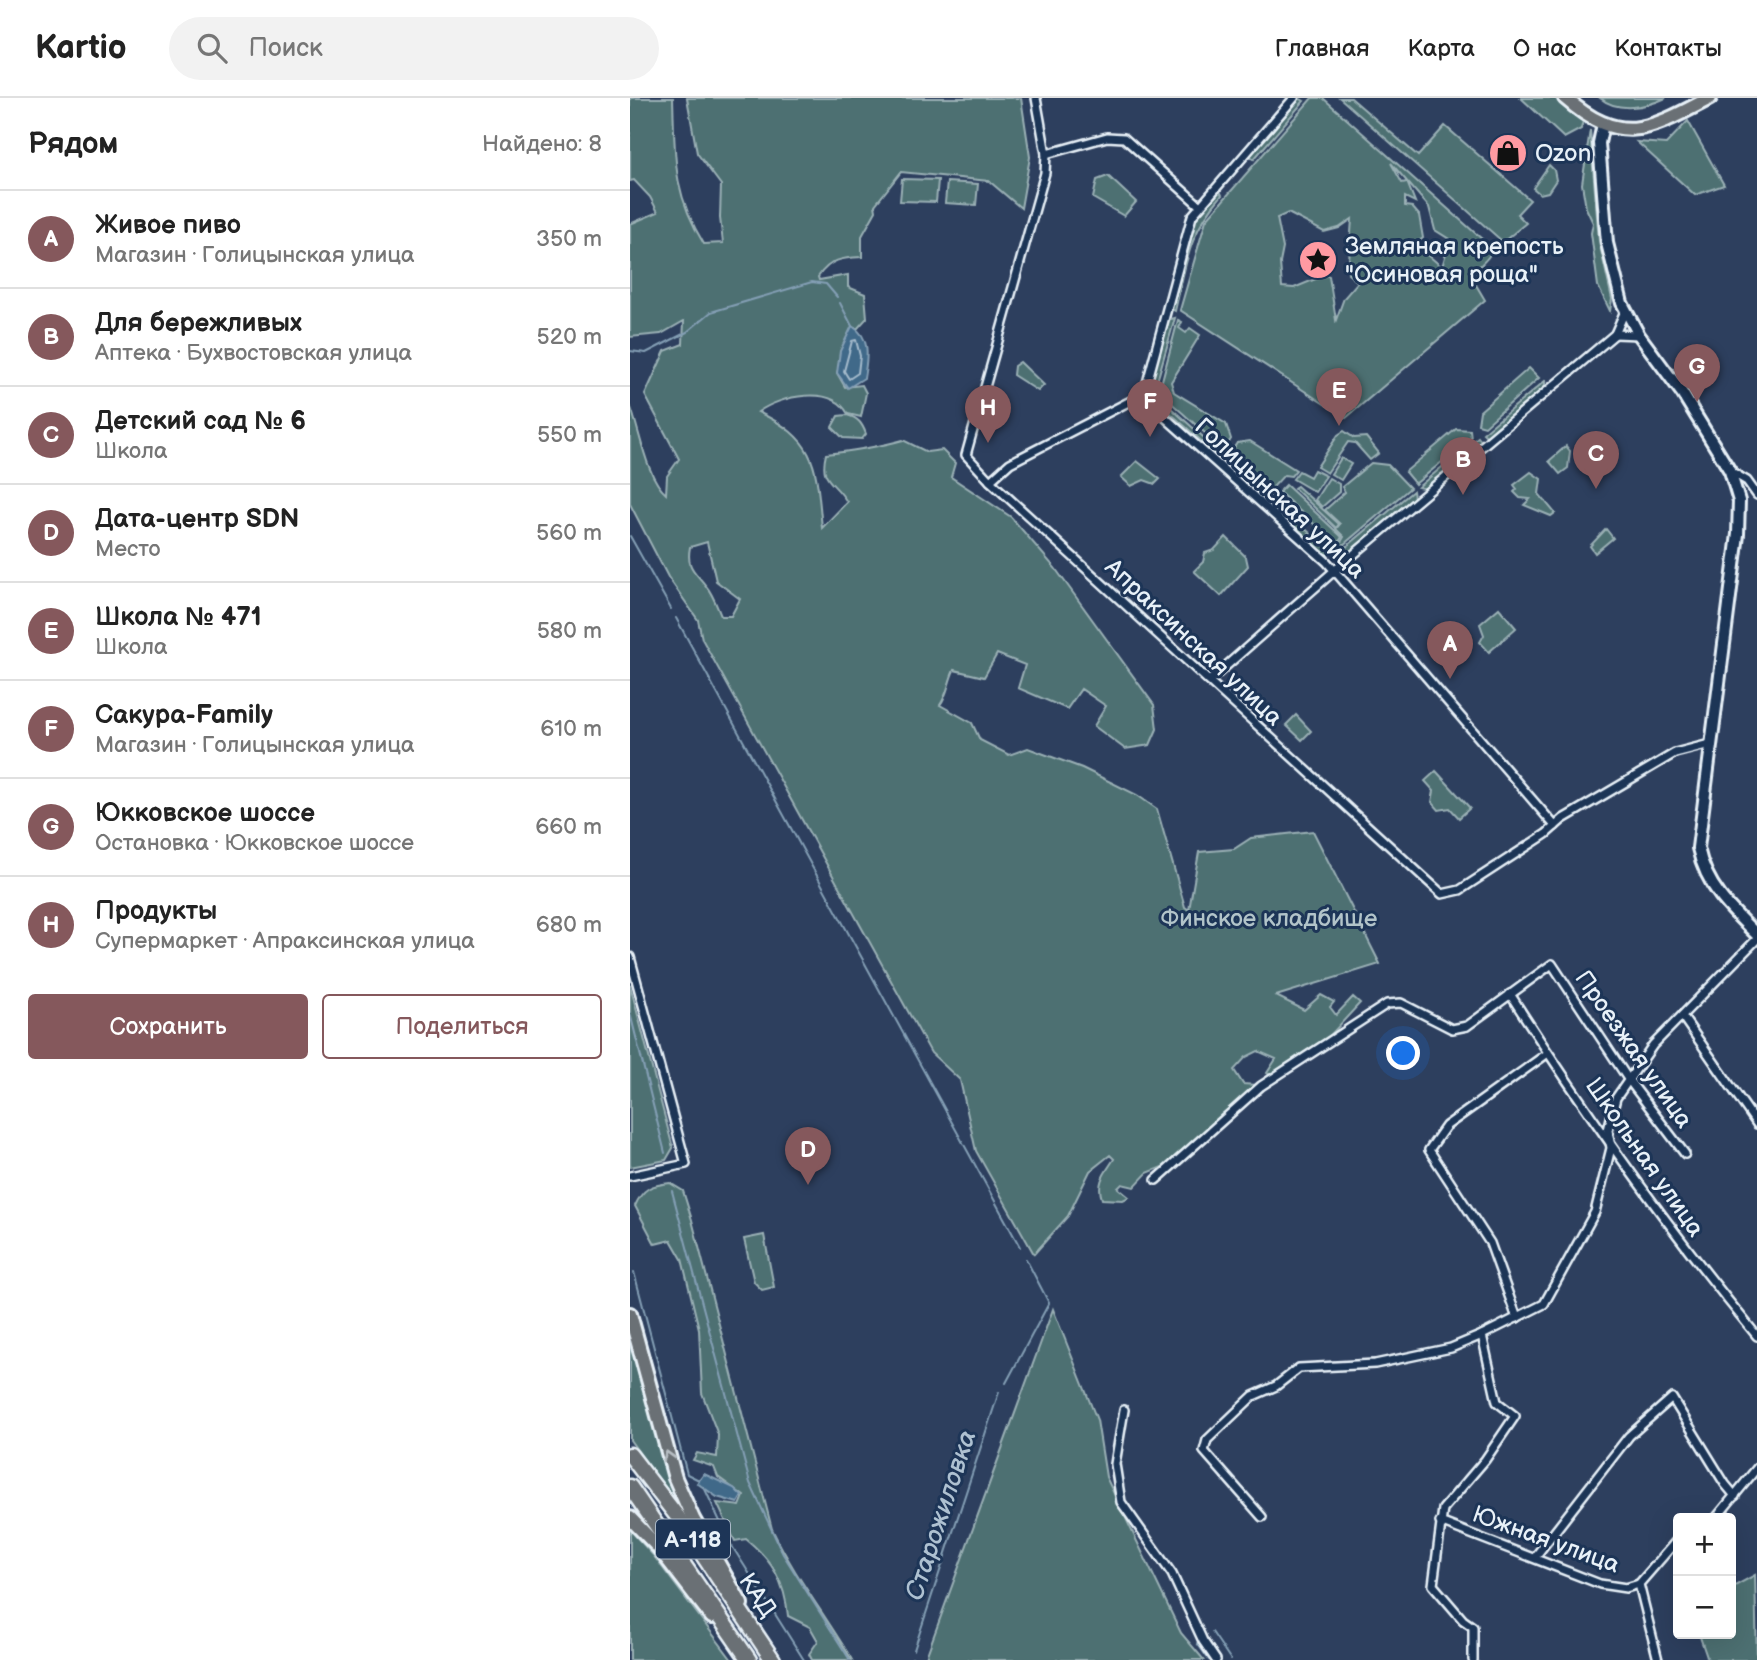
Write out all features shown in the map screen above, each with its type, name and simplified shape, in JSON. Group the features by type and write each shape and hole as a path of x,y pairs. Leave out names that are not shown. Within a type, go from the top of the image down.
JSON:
{"highway":[{"name":"КАД","path":"630,1455 752,1626 773,1660"},
{"name":"КАД","path":"630,1487 748,1660"}],"main road":[{"path":"1565,98 1603,124 1625,131 1650,128 1710,98"},
{"path":"1603,124 1599,143 1607,243 1625,311 1639,335 1682,393 1731,471 1740,501 1727,625 1699,824 1702,865 1720,897 1757,937"},
{"path":"630,1314 675,1478 693,1519 731,1583 752,1626"},
{"path":"630,1518 658,1547 748,1660"}],"street":[{"name":"Апраксинская улица","path":"1036,98 1046,154 1045,173 966,455 990,481 1442,894 1460,890 1555,826 1675,753 1710,744"},
{"path":"990,481 1010,463 1144,394 1187,227 1199,205 1294,98"},
{"path":"1046,154 1107,137 1124,138 1199,205"},
{"path":"1209,681 1334,571 1615,334 1625,311"},
{"path":"1615,334 1639,335"},
{"name":"Голицынская улица","path":"1144,394 1150,404 1334,571 1555,826"},
{"path":"1731,471 1747,481 1757,495"},
{"path":"1262,1517 1204,1451 1207,1440 1253,1396 1276,1386 1299,1368 1375,1364 1451,1348 1544,1304 1562,1276 1595,1212 1611,1148 1608,1130 1616,1098 1653,1045 1757,937"},
{"path":"630,957 686,1164 632,1178"},
{"name":"Проезжая улица","path":"1510,993 1552,964 1628,1079 1685,1154"},
{"path":"1156,1180 1261,1086 1387,1004 1401,1003 1452,1029 1467,1026 1510,993"},
{"name":"Школьная улица","path":"1510,993 1611,1148 1697,1263 1757,1336"},
{"path":"1682,1016 1757,1124"},
{"path":"1517,1318 1490,1243 1429,1150 1446,1126 1548,1054"},
{"path":"1473,1660 1473,1627 1463,1620 1433,1585 1440,1522 1450,1500 1491,1451 1515,1416 1497,1402 1482,1335"},
{"path":"1535,1557 1629,1436 1672,1398 1735,1496"},
{"path":"1124,1410 1115,1464 1121,1502 1172,1574 1203,1641 1216,1660"},
{"path":"1720,1513 1757,1468"},
{"name":"Южная улица","path":"1440,1522 1600,1584 1626,1588 1639,1584"},
{"path":"1658,1660 1639,1584 1673,1545"}],"green space":[{"name":"Финское кладбище","path":"630,98 673,98 677,174 686,208 704,244 723,243 720,218 721,185 697,153 687,98 1021,98 1030,157 1021,208 989,181 901,172 875,205 876,211 862,236 862,257 837,261 827,266 818,277 819,280 848,275 848,287 865,294 867,318 857,329 852,327 837,373 845,387 862,385 866,393 861,417 848,414 830,399 818,396 779,401 758,412 792,433 803,445 815,472 822,528 847,502 826,476 826,454 903,440 927,452 942,450 955,463 951,477 1011,517 1055,568 1154,705 1157,729 1150,745 1125,749 1094,726 1106,706 1081,689 1067,709 1018,688 1025,665 997,654 984,677 954,670 940,705 972,723 980,740 1009,755 1028,748 1082,768 1137,795 1157,809 1185,907 1189,910 1199,852 1234,849 1251,838 1313,831 1380,964 1276,996 1304,1010 1321,995 1334,1002 1330,1007 1336,1015 1353,997 1360,1003 1325,1041 1270,1075 1267,1073 1276,1059 1258,1051 1246,1057 1234,1070 1243,1084 1257,1085 1165,1166 1147,1173 1134,1187 1122,1184 1118,1188 1129,1197 1123,1200 1102,1199 1100,1193 1105,1173 1114,1159 1110,1155 1090,1171 1068,1216 1034,1254 976,1151 960,1080 931,1053 702,639 698,620 668,577 630,504 630,405 648,465 666,494 667,476 679,459 645,395 665,351 683,344 684,321 661,334 630,337 630,224 658,212 650,197 634,180 630,181","holes":["707,542 716,581 740,599 731,616 721,616 711,593 692,569 689,560 690,547"]},
{"path":"1299,98 1304,101 1254,159 1249,155"},
{"path":"1312,98 1323,98 1492,248 1472,278 1485,300 1346,418 1180,310 1206,220","holes":["1391,163 1429,207 1435,230 1457,244 1447,250 1442,267 1415,244 1423,238 1419,215 1412,207 1405,206 1405,197 1415,202 1407,182 1402,183","1288,213 1324,232 1339,228 1352,219 1348,274 1358,282 1344,298 1336,320 1329,276 1325,275 1294,288 1282,287 1280,263 1283,248 1277,218"]},
{"path":"1340,98 1351,98 1418,156 1445,126 1530,200 1517,214 1526,223 1503,242"},
{"path":"1521,98 1555,98 1583,121 1581,129 1564,138"},
{"path":"1600,98 1666,98 1650,104 1624,107 1607,103"},
{"path":"1688,121 1724,185 1695,195 1637,142 1666,144"},
{"path":"1590,130 1599,241 1612,299 1610,311 1598,286 1591,233 1593,223 1586,208 1582,184"},
{"path":"1549,165 1554,170 1556,180 1548,192 1540,194 1533,188"},
{"path":"1108,176 1136,202 1124,216 1093,198 1097,180"},
{"path":"902,179 938,180 936,202 900,201"},
{"path":"947,182 978,184 976,205 945,203"},
{"path":"1220,191 1222,195 1202,223 1190,250 1175,311 1170,308 1190,227 1208,200"},
{"path":"1175,318 1156,385 1151,383 1167,320"},
{"path":"1178,320 1182,322 1179,328 1186,333 1190,328 1200,335 1171,382 1174,392 1226,424 1231,439 1224,450 1159,392"},
{"path":"1020,362 1044,385 1038,391 1013,375 1014,366"},
{"path":"1529,368 1539,378 1485,426 1478,424 1480,411"},
{"path":"1545,381 1545,388 1487,437 1483,433"},
{"path":"1161,399 1221,453 1218,456 1158,402"},
{"path":"847,415 861,424 866,434 862,439 843,438 832,427 838,416"},
{"path":"1456,429 1470,430 1471,438 1415,484 1405,472"},
{"path":"1344,431 1354,438 1366,437 1379,453 1370,460 1355,443 1348,442 1327,473 1317,467 1338,435"},
{"path":"1478,437 1482,442 1426,489 1418,487"},
{"path":"1250,441 1296,470 1291,476 1284,475 1273,487 1274,494 1229,455 1237,443"},
{"path":"1566,446 1570,451 1568,468 1560,474 1549,461"},
{"path":"1341,458 1351,464 1341,480 1331,474"},
{"path":"1227,459 1329,550 1330,554 1324,554 1224,462"},
{"path":"1137,461 1160,479 1155,484 1144,480 1131,486 1121,477"},
{"path":"1371,463 1388,465 1410,488 1336,551 1344,537 1336,529 1340,524 1325,510 1345,492 1342,487"},
{"path":"1314,470 1326,476 1315,492 1293,479 1299,471 1310,477"},
{"path":"1531,472 1541,479 1539,494 1555,513 1551,516 1524,505 1530,499 1520,498 1514,492 1517,489 1514,485"},
{"path":"1329,478 1339,484 1339,492 1322,507 1315,500"},
{"path":"1286,485 1342,537 1337,545 1279,492"},
{"path":"1297,486 1339,524 1336,528 1294,488"},
{"path":"1413,491 1414,498 1344,557 1339,553"},
{"path":"1606,529 1613,538 1595,553 1590,546"},
{"path":"1226,537 1246,557 1248,566 1221,596 1194,571 1203,562 1205,553 1214,550"},
{"path":"1499,608 1516,628 1489,652 1480,642 1484,635 1480,624"},
{"path":"1296,715 1311,731 1302,740 1286,725"},
{"path":"1436,771 1470,808 1459,818 1450,808 1439,810 1432,802 1434,791 1425,781"},
{"path":"630,985 673,1148 666,1160 630,1167"},
{"path":"670,1183 683,1191 692,1220 772,1529 800,1579 852,1660 812,1660 809,1654 818,1641 810,1627 788,1616 784,1593 776,1573 763,1555 746,1539 735,1541 717,1503 740,1506 744,1496 718,1477 714,1467 693,1460 697,1453 717,1457 718,1435 702,1393 699,1329 682,1259 671,1240 655,1244 635,1206 648,1188"},
{"path":"764,1235 774,1287 762,1290 754,1282 744,1239"},
{"path":"1053,1309 1097,1420 1106,1477 1181,1633 1204,1660 925,1660"},
{"path":"630,1340 660,1451 686,1513 684,1515 630,1440"},
{"path":"630,1530 653,1555 732,1660 630,1660"},
{"path":"1755,1575 1757,1660 1708,1660 1701,1639 1736,1639 1736,1585"}],"water":[{"path":"852,326 863,337 867,356 864,378 848,388 837,373 840,351"},
{"path":"704,1474 734,1488 742,1496 738,1503 717,1497 697,1483"}],"waterway":[{"path":"630,351 646,353 687,332 711,312 812,282 826,284 837,297"},
{"path":"840,303 852,326"},
{"path":"630,536 671,609"},
{"path":"676,618 1020,1247"},
{"path":"630,1013 665,1153"},
{"path":"672,1191 750,1483 783,1554 850,1660"},
{"name":"Старожиловка","path":"1006,1383 1049,1303 1026,1259"},
{"path":"634,1272 687,1474 699,1480"},
{"name":"Старожиловка","path":"914,1650 999,1392"},
{"path":"704,1487 730,1543 804,1660"},
{"path":"1212,1632 1231,1660"},
{"path":"1197,1643 1209,1660"}],"place":[{"name":"Ozon","path":"1508,153"},
{"name":"Земляная крепость \"Осиновая роща\"","path":"1318,260"},
{"name":"Юкковское шоссе","path":"1697,402"},
{"name":"Школа № 471","path":"1339,426"},
{"name":"Сакура-Family","path":"1150,437"},
{"name":"Продукты","path":"988,443"},
{"name":"Детский сад № 6","path":"1596,489"},
{"name":"Для бережливых","path":"1463,495"},
{"name":"Живое пиво","path":"1450,679"},
{"name":"Дата-центр SDN","path":"808,1185"}]}
